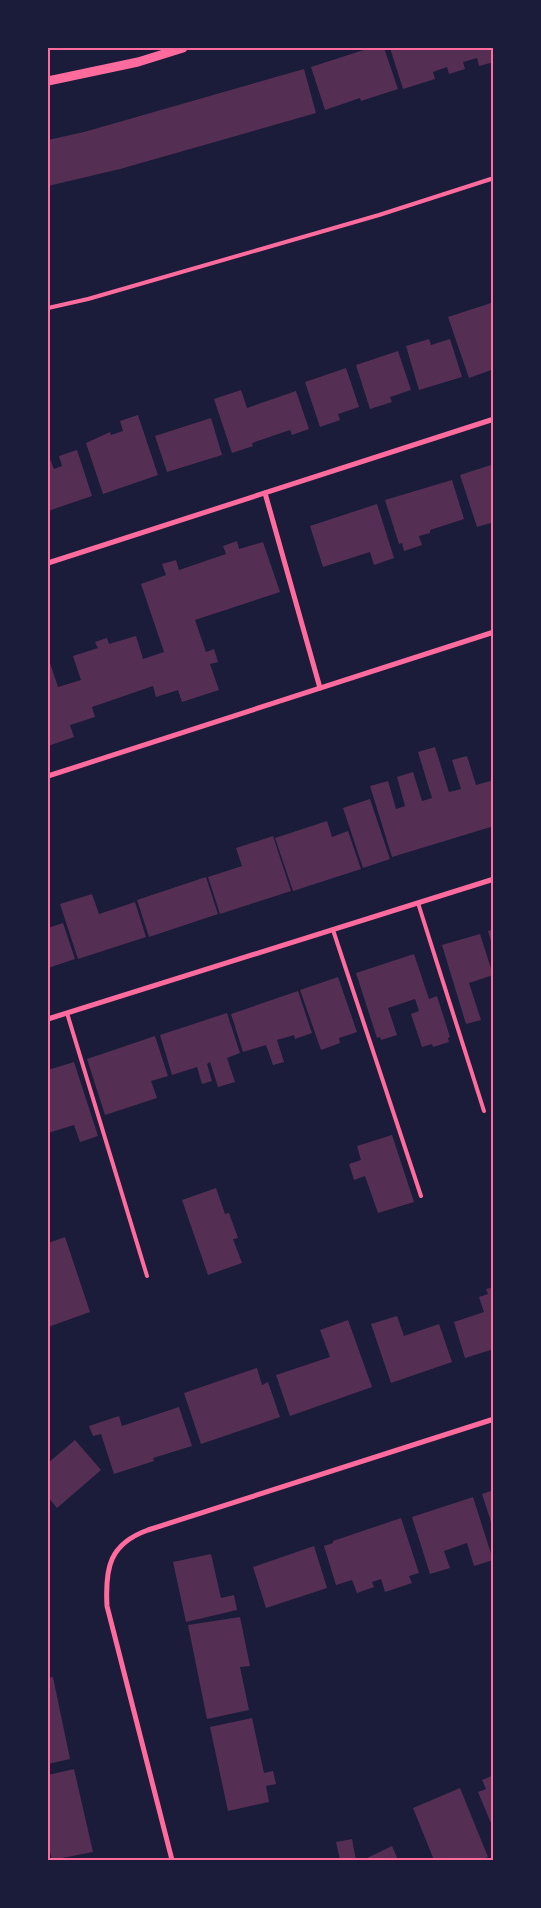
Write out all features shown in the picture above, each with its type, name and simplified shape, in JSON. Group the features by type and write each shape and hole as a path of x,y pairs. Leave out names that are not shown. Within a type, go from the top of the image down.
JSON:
{"street":[{"path":"48,81 138,62 183,48"},
{"path":"48,563 494,419"},
{"path":"265,493 320,688"},
{"path":"48,776 494,632"},
{"path":"48,1019 494,879"},
{"path":"172,1860 107,1606 107,1578 113,1556 122,1544 134,1535 494,1419"}],"lane":[{"path":"48,308 88,299 360,221 494,178"},
{"path":"418,903 484,1111"},
{"path":"333,930 421,1196"},
{"path":"67,1013 147,1276"}],"building":[{"path":"370,48 384,48 398,89 361,101 360,98 325,110 311,67"},
{"path":"390,48 494,48 494,62 479,66 477,58 463,62 465,69 449,74 447,67 433,72 435,79 403,89"},
{"path":"304,69 316,113 120,169 48,186 48,140 84,132"},
{"path":"494,302 494,369 469,378 448,317"},
{"path":"429,339 431,345 450,339 462,377 419,390 406,346"},
{"path":"398,351 411,390 390,397 392,402 370,409 356,365"},
{"path":"346,368 359,407 338,414 340,420 320,427 305,382"},
{"path":"241,390 247,408 296,391 309,429 292,435 290,430 252,443 253,446 232,453 214,399"},
{"path":"138,415 158,475 103,494 86,443 110,432 111,435 123,431 120,421"},
{"path":"211,418 222,455 167,472 155,436"},
{"path":"77,450 92,496 48,511 48,460 50,459 54,469 62,466 59,456"},
{"path":"494,464 494,522 477,527 460,475"},
{"path":"452,480 464,519 430,530 430,533 419,536 422,545 404,551 402,543 399,544 385,500"},
{"path":"377,504 394,558 374,565 370,552 323,567 310,526"},
{"path":"237,541 239,549 263,542 280,592 195,620 206,652 214,649 218,662 210,664 219,690 182,702 178,690 156,697 153,686 92,707 95,717 70,725 74,737 48,746 48,657 58,687 81,680 73,656 98,648 95,642 107,638 109,644 136,636 143,659 164,652 141,584 166,575 162,564 176,560 179,570 226,554 223,546"},
{"path":"435,747 449,792 461,789 452,760 467,756 476,785 494,780 494,826 392,857 370,786 388,781 396,809 405,806 397,777 413,772 422,801 432,798 418,752"},
{"path":"370,799 390,859 363,868 343,808"},
{"path":"327,821 332,837 348,831 361,869 293,891 275,838"},
{"path":"273,836 291,891 220,914 208,877 242,866 236,848"},
{"path":"206,877 218,914 149,937 137,900"},
{"path":"92,894 99,914 135,902 146,937 78,959 60,904"},
{"path":"63,923 75,959 48,968 48,928"},
{"path":"494,929 494,947 493,948 488,931"},
{"path":"480,934 493,975 469,983 481,1020 466,1024 442,945"},
{"path":"414,954 429,999 437,996 450,1037 448,1038 449,1042 433,1047 432,1044 422,1047 411,1014 419,1011 415,999 388,1008 397,1035 381,1040 380,1037 377,1038 356,973"},
{"path":"338,977 357,1032 339,1038 340,1043 321,1050 300,990"},
{"path":"298,991 312,1033 295,1039 294,1035 277,1040 284,1062 273,1065 266,1045 243,1052 231,1014"},
{"path":"227,1013 240,1053 227,1058 235,1082 218,1087 210,1062 207,1064 212,1081 202,1084 197,1067 172,1075 160,1035"},
{"path":"155,1036 168,1076 151,1081 157,1098 105,1115 87,1059"},
{"path":"74,1062 98,1136 80,1142 74,1125 48,1133 48,1070"},
{"path":"392,1135 414,1202 378,1213 365,1176 354,1180 349,1164 361,1160 357,1146"},
{"path":"216,1188 225,1214 229,1213 238,1238 233,1239 242,1263 208,1275 182,1200"},
{"path":"65,1237 90,1312 48,1327 48,1243"},
{"path":"494,1287 494,1349 465,1358 454,1322 484,1312 479,1297 488,1294 486,1289"},
{"path":"397,1316 404,1336 439,1324 452,1362 391,1383 371,1324"},
{"path":"348,1320 372,1387 290,1416 276,1375 330,1357 320,1330"},
{"path":"257,1368 262,1385 268,1382 280,1417 201,1444 184,1393"},
{"path":"179,1407 192,1446 153,1458 154,1461 114,1474 101,1434 93,1436 89,1426 119,1416 122,1426"},
{"path":"75,1440 101,1470 57,1508 48,1497 48,1463"},
{"path":"494,1490 494,1528 493,1528 482,1494"},
{"path":"473,1497 493,1560 474,1566 467,1543 444,1551 450,1568 430,1574 412,1517"},
{"path":"401,1518 419,1573 409,1576 412,1583 385,1592 381,1579 372,1582 374,1587 357,1593 352,1580 336,1585 324,1546 333,1543 333,1541"},
{"path":"314,1546 327,1588 266,1608 253,1567"},
{"path":"211,1554 221,1598 234,1595 237,1610 186,1622 173,1562"},
{"path":"240,1617 250,1666 240,1667 249,1710 207,1719 188,1625"},
{"path":"53,1677 70,1759 48,1764 48,1678"},
{"path":"252,1718 264,1773 273,1771 276,1784 266,1786 269,1802 228,1811 210,1727"},
{"path":"74,1769 93,1852 52,1860 48,1844 48,1775"},
{"path":"494,1775 493,1828 478,1792 486,1789 482,1780"},
{"path":"460,1788 488,1857 479,1860 434,1860 413,1808"},
{"path":"352,1839 356,1860 340,1860 336,1842"},
{"path":"392,1846 398,1860 363,1860"}]}
